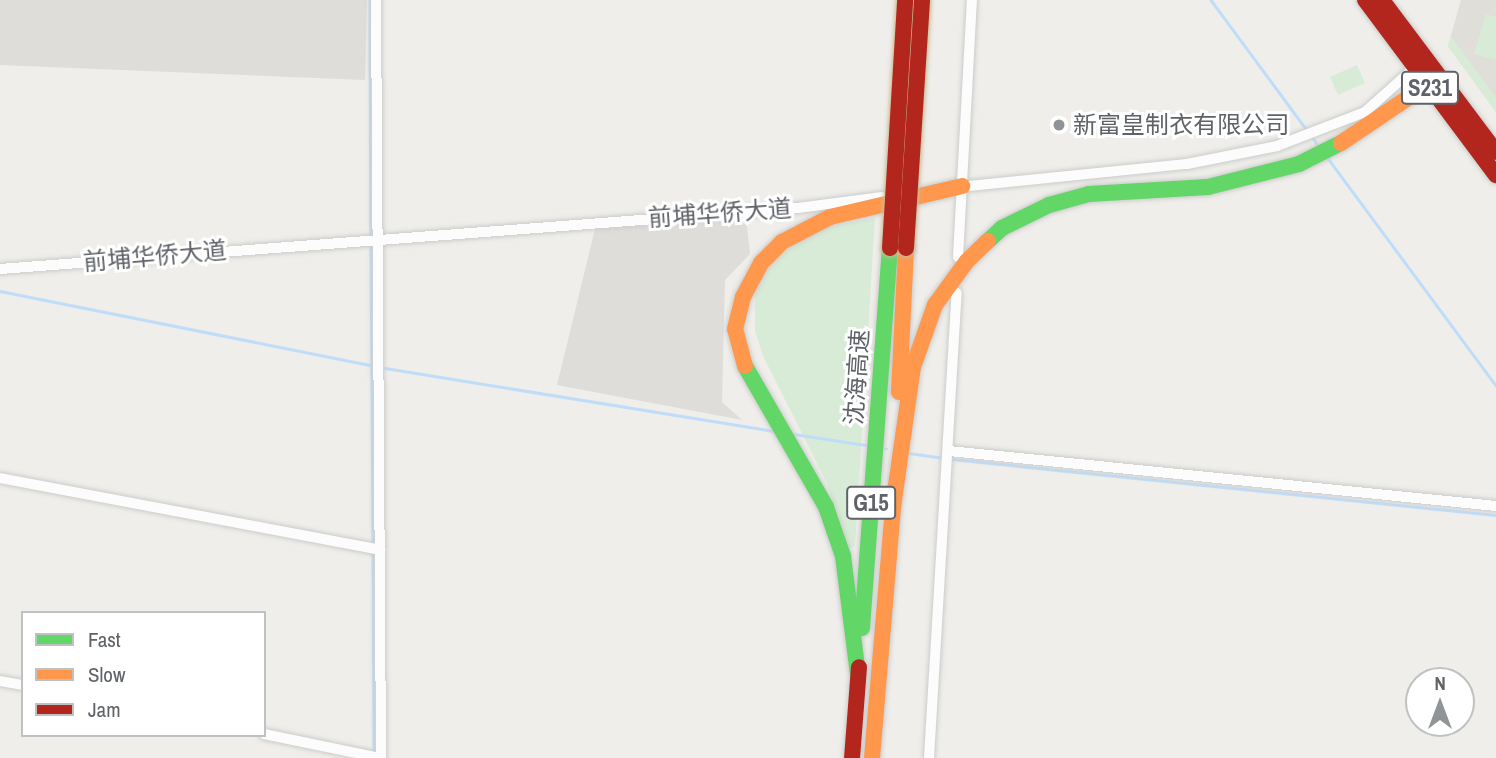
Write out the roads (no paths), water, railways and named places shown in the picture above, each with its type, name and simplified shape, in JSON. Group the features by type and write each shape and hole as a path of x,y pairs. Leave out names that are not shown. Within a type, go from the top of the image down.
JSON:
{"main road":[{"name":"沈海高速","path":"872,758 893,507 905,0"},
{"name":"沈海高速","path":"852,758 922,0"},
{"name":"S231","path":"1365,0 1496,175"},
{"name":"S231","path":"1382,0 1496,152"},
{"path":"893,507 913,367 935,305 967,261 1002,228 1049,205 1090,194 1208,187 1299,164 1354,137 1427,85"},
{"path":"858,676 844,556 826,507 798,453 748,378 735,330 743,297 761,263 782,242 830,217 962,186"}],"street":[{"path":"266,734 377,757 374,238 376,0"},
{"path":"958,257 972,0"},
{"name":"前埔华侨大道","path":"0,269 374,238 798,208 962,186 1187,164 1311,135 1366,112 1414,68"},
{"path":"929,758 957,293"},
{"path":"948,456 1496,506"},
{"path":"0,478 375,550"},
{"path":"0,681 21,685"}],"waterway":[{"path":"370,0 371,237"},
{"path":"1211,0 1307,130"},
{"path":"1311,135 1319,147"},
{"path":"1327,157 1496,385"},
{"path":"371,243 373,545"},
{"path":"0,291 371,365"},
{"path":"385,368 775,431"},
{"path":"794,434 865,445"},
{"path":"909,453 944,458"},
{"path":"951,459 1496,515"},
{"path":"373,551 374,755"}],"place":[{"name":"新富皇制衣有限公司","path":"1059,125"}]}
